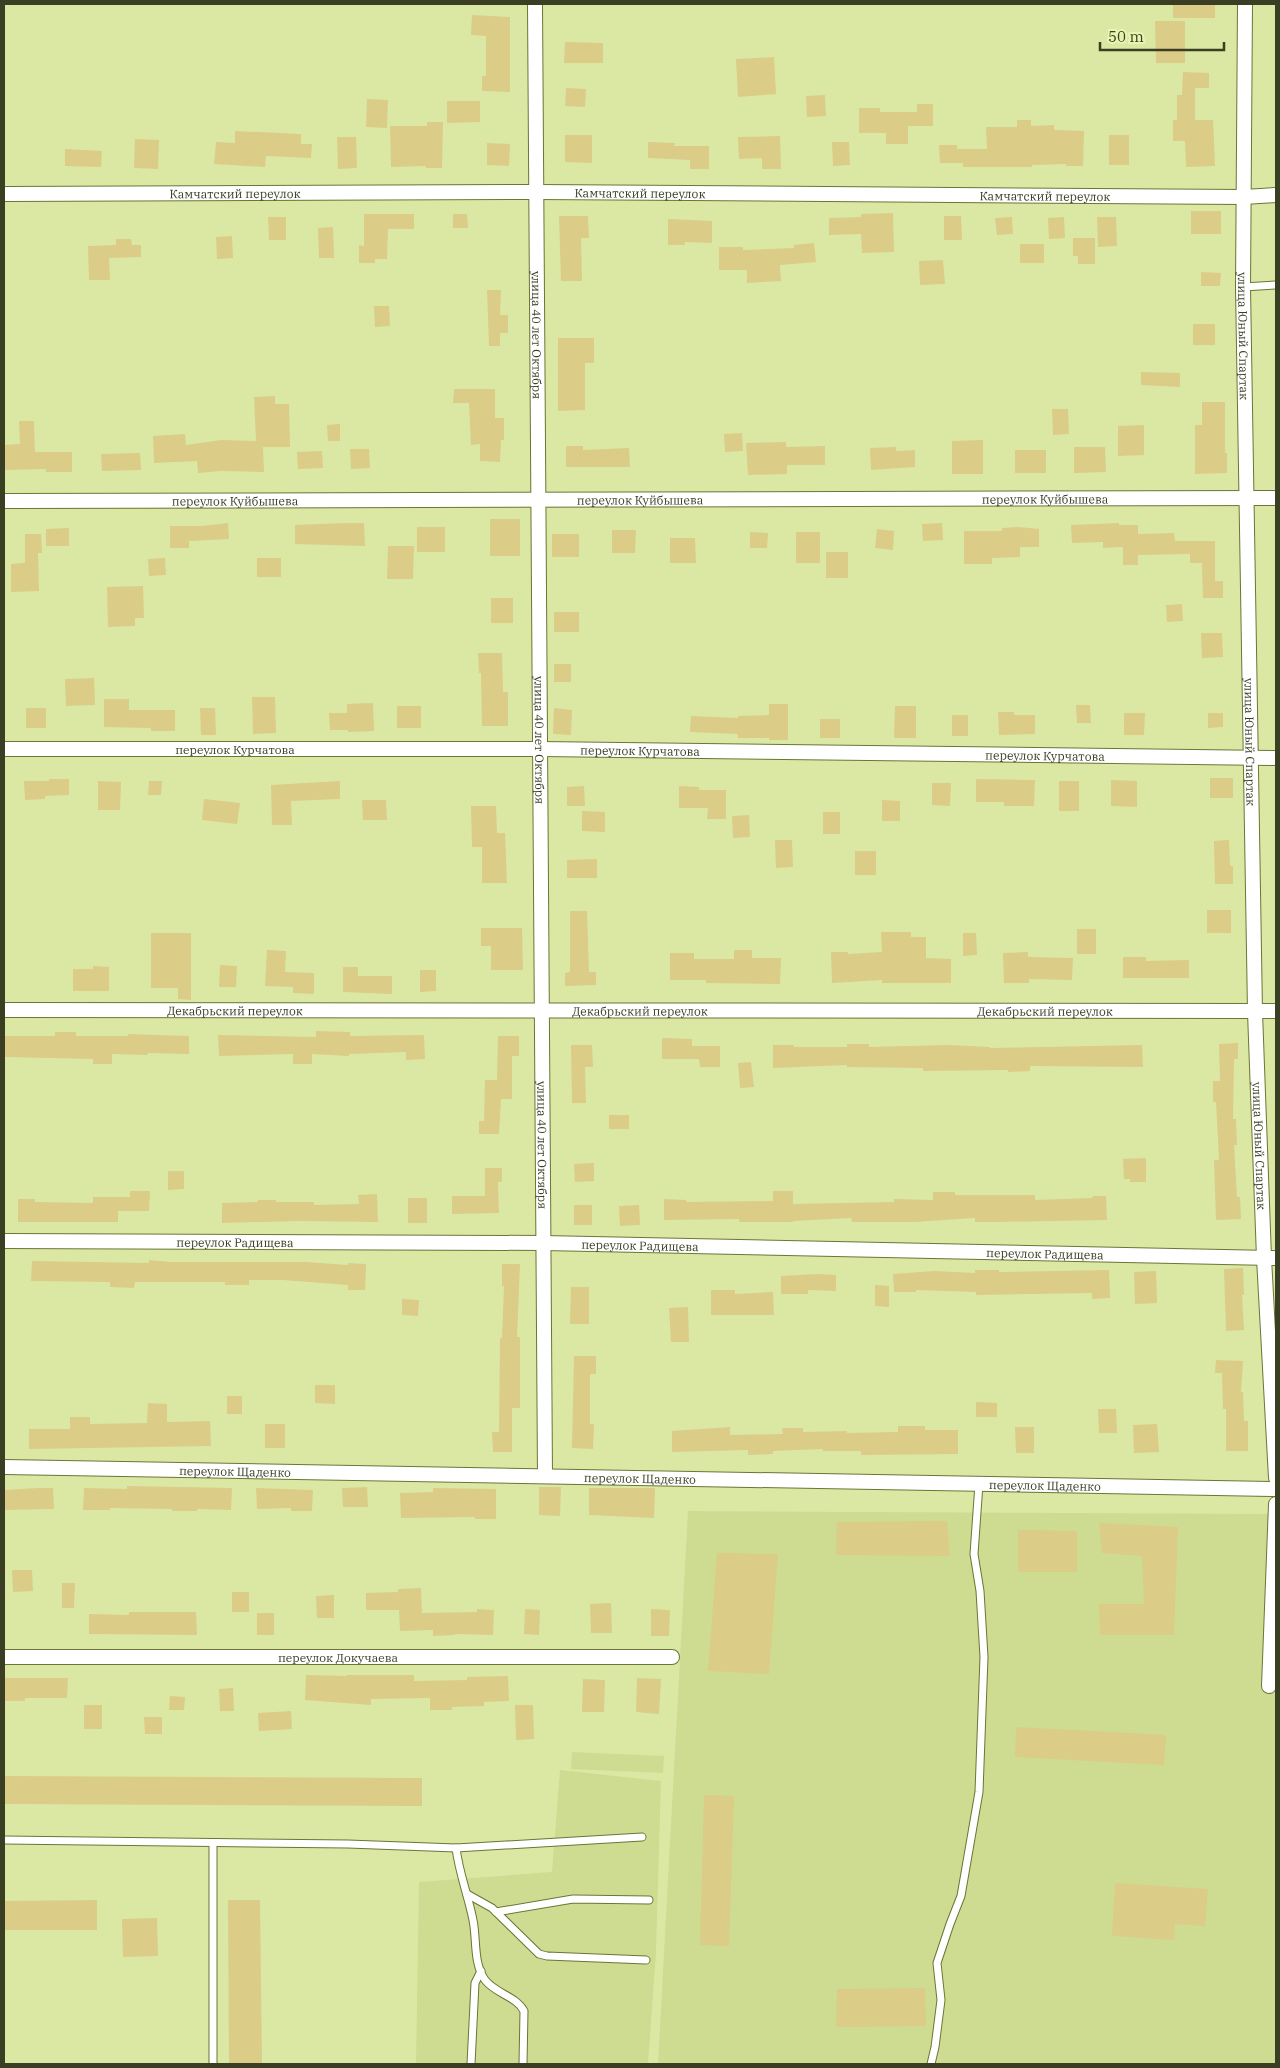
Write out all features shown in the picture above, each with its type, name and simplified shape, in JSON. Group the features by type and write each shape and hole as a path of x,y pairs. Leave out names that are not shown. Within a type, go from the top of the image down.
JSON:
{"street":[{"name":"улица 40 лет Октября","path":"536,4 545,1476"},
{"name":"улица Юный Спартак","path":"1245,4 1243,287 1255,1012 1270,1258 1276,1478"},
{"name":"Камчатский переулок","path":"4,194 537,192 1244,197 1276,195"},
{"name":"переулок Куйбышева","path":"4,501 1276,498"},
{"name":"переулок Курчатова","path":"4,748 540,749 1276,758"},
{"name":"Декабрьский переулок","path":"4,1010 1276,1011"},
{"name":"переулок Радищева","path":"4,1240 543,1244 1270,1258"},
{"name":"переулок Щаденко","path":"4,1466 1276,1489"},
{"path":"1269,1686 1276,1504"},
{"name":"переулок Докучаева","path":"4,1657 672,1657"}],"lane":[{"path":"1243,287 1276,285"},
{"path":"931,2064 941,2000 937,1963 961,1896 980,1792 984,1657 980,1591 974,1554 979,1484"},
{"path":"4,1840 213,1844 348,1844 456,1848 642,1837"},
{"path":"213,1844 214,2064"},
{"path":"456,1848 458,1867 467,1894 480,1971 486,1981 498,1991 520,2004 524,2011 523,2064"},
{"path":"467,1894 496,1912 540,1954 547,1956 646,1960"},
{"path":"496,1912 573,1899 649,1900"},
{"path":"471,2064 475,1983 480,1971"}],"shaded area":[{"path":"688,1511 1276,1514 1276,2064 658,2064"},
{"path":"572,1752 664,1756 663,1773 571,1769"},
{"path":"560,1770 661,1781 656,1952 648,2064 416,2064 419,1882 552,1872"}],"building":[{"path":"1173,4 1215,4 1215,18 1173,18"},
{"path":"472,15 510,17 510,92 482,91 482,76 486,76 486,36 471,35"},
{"path":"1155,21 1185,21 1185,63 1156,63"},
{"path":"565,42 603,43 603,63 564,63"},
{"path":"774,57 776,94 738,97 736,59"},
{"path":"1183,72 1209,73 1209,88 1195,88 1195,120 1213,120 1215,166 1186,167 1185,141 1173,141 1173,120 1177,120 1177,95 1182,95"},
{"path":"566,88 586,89 585,107 565,106"},
{"path":"825,95 826,116 807,117 806,96"},
{"path":"367,99 388,100 387,128 366,127"},
{"path":"447,101 480,101 480,122 447,123"},
{"path":"917,104 933,104 933,126 908,126 908,144 886,144 886,133 859,133 859,108 880,108 880,112 917,112"},
{"path":"1017,120 1031,120 1031,126 1054,125 1054,130 1084,131 1083,166 1066,166 1066,164 1032,165 1032,167 963,167 963,163 940,163 939,145 957,145 957,149 987,149 986,127 1017,127"},
{"path":"427,122 443,122 442,168 426,168 426,166 391,167 390,126 427,126"},
{"path":"235,131 301,134 301,144 312,144 311,158 266,156 265,167 214,164 216,142 235,143"},
{"path":"565,135 592,135 592,163 565,162"},
{"path":"1109,135 1129,135 1129,165 1109,165"},
{"path":"780,136 781,169 762,169 762,158 739,159 738,137"},
{"path":"337,137 356,137 357,168 338,169"},
{"path":"135,139 159,140 158,169 134,168"},
{"path":"648,142 675,143 674,146 709,146 709,169 690,169 690,160 648,158"},
{"path":"832,142 849,142 850,165 833,166"},
{"path":"487,143 510,144 509,166 487,165"},
{"path":"65,149 102,151 101,167 65,166"},
{"path":"1191,211 1221,211 1221,234 1191,234"},
{"path":"893,213 894,252 862,253 861,234 829,235 829,218"},
{"path":"364,214 414,214 414,229 388,229 387,259 375,259 375,263 359,263 359,245 364,246"},
{"path":"453,214 467,214 468,228 453,228"},
{"path":"559,216 588,216 589,238 581,238 582,281 561,281"},
{"path":"944,216 961,216 962,240 944,240"},
{"path":"268,217 286,217 286,240 269,240"},
{"path":"1012,217 1013,234 997,235 995,218"},
{"path":"1064,217 1065,238 1049,239 1048,218"},
{"path":"1097,217 1116,217 1117,246 1098,247"},
{"path":"668,219 712,221 712,243 685,242 685,245 668,245"},
{"path":"333,227 334,258 319,258 318,228"},
{"path":"232,236 233,258 217,259 216,237"},
{"path":"1073,238 1095,238 1095,264 1078,264 1078,256 1073,256"},
{"path":"116,239 131,239 132,245 141,245 141,257 109,258 110,280 89,280 88,246 116,245"},
{"path":"814,243 816,262 780,265 781,281 747,283 747,270 719,270 719,247 743,247 743,250 794,248 794,245"},
{"path":"1020,244 1044,244 1044,263 1020,263"},
{"path":"943,260 945,284 920,285 919,261"},
{"path":"1201,272 1221,273 1220,286 1201,286"},
{"path":"487,290 501,290 500,315 508,315 508,333 500,333 500,346 489,346"},
{"path":"374,306 389,306 390,326 375,327"},
{"path":"1193,324 1215,324 1215,345 1193,345"},
{"path":"558,338 594,338 594,363 585,363 585,410 558,411"},
{"path":"1141,372 1180,373 1180,387 1141,385"},
{"path":"454,389 495,389 495,418 504,418 504,440 501,440 500,462 480,461 480,444 471,445 469,403 453,403"},
{"path":"275,396 275,404 289,404 290,447 263,447 264,472 221,471 198,473 197,461 154,463 153,436 185,434 186,445 221,440 256,441 254,397"},
{"path":"1202,402 1225,402 1227,473 1195,474 1195,425 1202,425"},
{"path":"1052,409 1068,409 1069,434 1053,435"},
{"path":"19,421 34,421 35,452 72,452 72,472 46,472 46,469 4,470 4,445 20,444"},
{"path":"340,424 340,441 328,441 327,425"},
{"path":"1144,425 1144,455 1118,456 1118,426"},
{"path":"742,433 743,451 725,452 724,434"},
{"path":"983,440 983,474 952,474 952,441"},
{"path":"786,442 786,447 825,446 825,465 787,465 787,474 748,475 746,443"},
{"path":"566,446 583,446 583,450 629,448 630,467 566,467"},
{"path":"896,447 896,451 915,450 915,467 871,470 870,448"},
{"path":"1074,447 1105,447 1106,472 1074,473"},
{"path":"350,449 369,449 370,468 351,469"},
{"path":"1015,450 1046,450 1046,473 1015,473"},
{"path":"322,451 323,468 298,469 297,452"},
{"path":"140,453 141,470 102,471 101,454"},
{"path":"490,519 520,519 520,556 490,556"},
{"path":"228,523 229,539 189,541 189,548 170,548 170,526 202,526"},
{"path":"364,523 365,546 295,544 295,525"},
{"path":"942,523 943,540 923,541 922,524"},
{"path":"1119,523 1119,525 1138,525 1138,534 1174,533 1175,541 1215,541 1215,581 1223,581 1223,598 1203,598 1202,563 1190,563 1190,554 1138,555 1138,565 1123,565 1123,547 1103,548 1103,542 1072,543 1071,525"},
{"path":"417,527 445,527 445,552 417,552"},
{"path":"69,528 69,546 46,546 46,529"},
{"path":"1002,528 1039,529 1039,547 1020,547 1020,557 992,558 992,564 964,564 964,531 1002,531"},
{"path":"877,529 894,531 893,550 875,548"},
{"path":"612,530 636,530 635,553 612,553"},
{"path":"750,532 768,533 767,548 750,548"},
{"path":"796,532 820,532 820,563 796,563"},
{"path":"25,534 41,534 42,553 38,553 39,591 11,592 11,564 25,563"},
{"path":"552,534 579,534 579,557 552,557"},
{"path":"670,538 695,538 696,563 670,563"},
{"path":"388,546 414,546 413,579 387,579"},
{"path":"826,552 848,552 848,578 826,578"},
{"path":"165,558 166,575 149,576 148,559"},
{"path":"257,558 281,558 281,577 257,577"},
{"path":"143,586 144,618 135,618 135,626 108,627 107,587"},
{"path":"491,598 513,598 513,623 491,623"},
{"path":"1182,604 1183,621 1167,622 1166,605"},
{"path":"554,612 579,612 579,632 554,632"},
{"path":"1201,633 1222,633 1223,657 1202,658"},
{"path":"478,653 502,653 503,692 508,692 508,726 482,726 481,673 479,673"},
{"path":"554,664 571,664 571,682 554,682"},
{"path":"94,678 95,705 66,706 65,679"},
{"path":"252,697 275,697 276,733 253,734"},
{"path":"104,699 129,699 129,710 175,710 175,731 151,731 151,728 104,727"},
{"path":"373,703 374,731 348,732 348,730 330,730 329,713 347,713 347,704"},
{"path":"769,704 788,704 788,740 738,738 738,734 690,732 691,716 738,718 738,716 769,715"},
{"path":"1076,705 1090,705 1091,723 1077,723"},
{"path":"397,706 421,706 421,728 397,728"},
{"path":"895,706 916,706 916,738 894,738"},
{"path":"26,708 46,708 46,728 26,728"},
{"path":"200,708 215,708 216,735 201,735"},
{"path":"554,708 572,710 571,735 553,734"},
{"path":"998,712 1014,712 1014,715 1035,715 1035,734 999,735"},
{"path":"1124,713 1145,713 1144,735 1124,735"},
{"path":"1208,713 1223,713 1223,727 1208,728"},
{"path":"952,715 968,715 968,736 952,736"},
{"path":"820,719 840,719 840,738 820,738"},
{"path":"1210,778 1233,778 1233,798 1210,798"},
{"path":"49,779 69,779 69,795 45,796 45,799 25,800 24,781 49,781"},
{"path":"976,779 1035,780 1034,806 1004,806 1004,802 976,802"},
{"path":"1111,780 1137,781 1137,807 1111,806"},
{"path":"98,781 121,782 120,810 98,810"},
{"path":"149,781 162,781 161,795 148,795"},
{"path":"340,781 340,799 291,801 292,825 272,825 271,785"},
{"path":"1059,781 1079,781 1079,811 1059,811"},
{"path":"932,783 951,783 950,806 932,805"},
{"path":"584,786 585,806 567,806 567,787"},
{"path":"679,786 699,787 699,790 726,790 726,819 707,819 708,808 679,808"},
{"path":"204,799 240,803 237,824 202,820"},
{"path":"362,800 386,800 387,820 363,820"},
{"path":"882,800 900,801 900,821 882,821"},
{"path":"471,806 496,806 497,833 505,833 507,883 482,883 482,847 472,847"},
{"path":"582,811 605,812 605,832 582,831"},
{"path":"823,812 840,812 840,834 823,834"},
{"path":"749,815 750,837 733,838 732,816"},
{"path":"775,840 792,840 793,867 776,868"},
{"path":"1229,840 1230,866 1233,866 1233,884 1215,884 1214,841"},
{"path":"855,851 876,851 876,875 855,875"},
{"path":"597,859 597,878 567,878 567,860"},
{"path":"1207,910 1231,910 1231,933 1207,933"},
{"path":"570,911 587,911 589,972 596,972 596,985 565,986 565,973 570,972"},
{"path":"481,928 522,928 523,970 491,970 491,946 481,946"},
{"path":"1077,929 1096,929 1096,954 1077,954"},
{"path":"881,932 911,932 911,937 926,937 926,958 951,959 951,983 882,983 882,980 832,983 831,952 848,952 848,954 882,952"},
{"path":"151,933 191,933 191,1000 178,999 178,988 151,988"},
{"path":"963,933 976,933 977,955 963,956"},
{"path":"267,950 286,951 285,972 314,973 314,994 293,993 293,987 265,986"},
{"path":"734,950 752,950 752,958 781,958 780,984 706,983 706,980 670,980 670,953 694,953 694,959 734,959"},
{"path":"1028,952 1028,957 1073,958 1072,980 1029,979 1029,983 1004,983 1003,953"},
{"path":"1123,957 1146,957 1146,961 1189,960 1189,978 1123,978"},
{"path":"220,965 237,966 236,987 219,987"},
{"path":"93,966 109,967 109,991 73,991 73,969 93,969"},
{"path":"343,967 358,967 358,976 392,976 392,994 343,992"},
{"path":"420,970 436,970 436,991 420,992"},
{"path":"316,1031 350,1032 350,1036 424,1035 425,1059 406,1060 406,1052 349,1054 349,1056 312,1054 312,1064 293,1064 293,1054 219,1056 218,1035 316,1037"},
{"path":"55,1032 76,1032 76,1036 128,1036 128,1034 189,1036 189,1054 112,1054 112,1064 93,1064 93,1059 4,1057 4,1036 55,1036"},
{"path":"498,1036 519,1036 519,1056 512,1056 512,1099 501,1099 499,1134 479,1134 479,1121 484,1121 485,1080 497,1080"},
{"path":"662,1038 692,1039 692,1046 720,1046 720,1067 700,1067 699,1059 662,1059"},
{"path":"1238,1043 1238,1059 1234,1059 1233,1119 1236,1119 1237,1145 1234,1145 1237,1197 1240,1197 1241,1219 1216,1220 1214,1160 1219,1160 1216,1102 1213,1102 1213,1081 1220,1081 1219,1044"},
{"path":"847,1044 869,1044 869,1047 948,1045 990,1048 1142,1045 1143,1067 1030,1066 1030,1071 1008,1072 1008,1070 923,1071 923,1068 847,1067 847,1065 773,1068 773,1045 847,1047"},
{"path":"571,1045 592,1045 593,1067 585,1067 586,1103 572,1103"},
{"path":"751,1062 754,1087 740,1088 738,1063"},
{"path":"609,1115 629,1115 629,1129 609,1129"},
{"path":"1146,1158 1146,1182 1130,1182 1130,1179 1124,1179 1123,1159"},
{"path":"594,1163 594,1181 575,1182 574,1164"},
{"path":"485,1168 502,1168 502,1182 498,1182 499,1213 452,1214 452,1196 485,1196"},
{"path":"168,1171 184,1171 184,1189 168,1190"},
{"path":"130,1191 150,1191 149,1211 118,1211 118,1222 18,1222 18,1199 35,1199 35,1202 93,1203 93,1197 130,1197"},
{"path":"773,1191 793,1191 793,1204 894,1202 894,1199 933,1200 933,1192 955,1192 955,1195 1035,1195 1035,1200 1106,1196 1107,1220 975,1222 975,1218 914,1222 852,1222 851,1218 793,1222 739,1222 739,1219 664,1220 664,1199 686,1200 686,1202 773,1201"},
{"path":"377,1194 378,1222 298,1221 222,1223 222,1203 276,1200 276,1202 314,1202 314,1205 359,1204 358,1195"},
{"path":"408,1198 427,1198 427,1223 408,1223"},
{"path":"574,1205 592,1205 592,1225 574,1225"},
{"path":"639,1205 640,1225 620,1226 619,1206"},
{"path":"149,1260 171,1262 366,1264 365,1290 348,1290 348,1285 283,1280 249,1280 249,1285 225,1285 225,1282 135,1282 134,1288 110,1287 110,1282 31,1281 32,1261 149,1263"},
{"path":"502,1264 520,1264 517,1337 520,1337 520,1408 512,1408 512,1452 493,1452 492,1432 499,1432 500,1338 502,1338 504,1286 502,1286"},
{"path":"1243,1268 1244,1330 1226,1331 1224,1269"},
{"path":"975,1270 999,1270 999,1272 1109,1270 1110,1298 1092,1299 1092,1293 976,1295 976,1292 916,1290 916,1292 894,1292 893,1274 934,1271 975,1273"},
{"path":"1156,1271 1157,1303 1135,1304 1134,1272"},
{"path":"836,1275 836,1291 808,1290 808,1294 781,1294 781,1276"},
{"path":"875,1285 889,1286 889,1307 875,1306"},
{"path":"571,1287 589,1287 589,1324 570,1324"},
{"path":"711,1290 735,1290 735,1294 773,1292 774,1315 711,1315"},
{"path":"402,1299 419,1300 418,1316 402,1315"},
{"path":"688,1307 689,1342 671,1342 669,1308"},
{"path":"574,1356 596,1356 596,1374 590,1374 590,1424 594,1424 593,1449 572,1448"},
{"path":"1216,1360 1243,1361 1241,1392 1243,1392 1244,1421 1248,1421 1248,1451 1226,1451 1226,1409 1223,1409 1222,1373 1215,1373"},
{"path":"315,1385 335,1385 335,1404 315,1403"},
{"path":"227,1396 242,1396 242,1414 227,1414"},
{"path":"976,1402 997,1403 997,1417 976,1417"},
{"path":"148,1403 167,1404 167,1422 210,1421 211,1446 29,1449 29,1429 70,1429 70,1417 90,1417 90,1424 147,1423"},
{"path":"1098,1409 1116,1409 1117,1433 1099,1433"},
{"path":"265,1424 285,1424 285,1448 265,1448"},
{"path":"1157,1424 1159,1452 1134,1453 1133,1425"},
{"path":"898,1426 925,1426 925,1430 958,1430 958,1454 861,1455 861,1451 823,1451 823,1449 773,1451 773,1454 748,1455 748,1450 672,1452 672,1431 730,1427 730,1435 783,1434 782,1428 803,1428 803,1432 898,1432"},
{"path":"1015,1427 1034,1427 1034,1453 1016,1453"},
{"path":"127,1486 232,1488 231,1510 197,1509 197,1511 172,1511 172,1509 110,1508 110,1510 83,1510 84,1488 127,1489"},
{"path":"367,1487 368,1507 343,1507 342,1488"},
{"path":"539,1487 561,1487 560,1516 539,1515"},
{"path":"53,1488 54,1509 4,1510 4,1490"},
{"path":"256,1488 313,1490 312,1511 291,1511 291,1508 257,1509"},
{"path":"433,1488 496,1489 496,1519 475,1519 475,1517 401,1518 400,1493 433,1492"},
{"path":"589,1488 655,1488 654,1518 589,1515"},
{"path":"947,1521 950,1556 836,1555 837,1522"},
{"path":"1099,1523 1178,1527 1174,1635 1100,1635 1099,1604 1144,1604 1142,1556 1102,1553"},
{"path":"1018,1530 1077,1531 1077,1572 1018,1572"},
{"path":"717,1553 778,1554 769,1674 708,1671"},
{"path":"12,1570 32,1570 33,1591 13,1592"},
{"path":"62,1583 75,1583 74,1608 62,1608"},
{"path":"421,1588 422,1613 477,1612 477,1609 494,1610 493,1635 455,1634 433,1636 433,1630 400,1631 399,1610 366,1610 366,1593 398,1592 398,1589"},
{"path":"232,1592 249,1592 249,1612 232,1612"},
{"path":"334,1595 334,1618 317,1618 316,1596"},
{"path":"611,1603 612,1633 591,1633 590,1604"},
{"path":"525,1609 540,1610 539,1635 524,1634"},
{"path":"651,1609 670,1610 669,1636 651,1636"},
{"path":"129,1612 196,1612 197,1635 89,1634 89,1614 129,1615"},
{"path":"257,1613 274,1613 274,1635 257,1635"},
{"path":"306,1675 414,1675 414,1681 467,1680 467,1677 508,1676 509,1701 484,1702 484,1706 452,1707 452,1710 430,1710 430,1698 371,1699 371,1705 305,1700"},
{"path":"4,1678 68,1678 67,1698 25,1698 25,1701 4,1701"},
{"path":"637,1678 661,1679 659,1714 636,1712"},
{"path":"583,1679 605,1680 604,1712 582,1712"},
{"path":"233,1688 234,1711 220,1711 219,1689"},
{"path":"170,1696 185,1697 184,1710 169,1710"},
{"path":"84,1705 102,1705 102,1729 84,1729"},
{"path":"515,1705 533,1705 534,1739 516,1740"},
{"path":"291,1711 292,1729 259,1731 258,1713"},
{"path":"144,1717 162,1717 162,1734 145,1734"},
{"path":"1016,1727 1166,1735 1164,1765 1015,1757"},
{"path":"4,1776 422,1778 422,1806 4,1804"},
{"path":"704,1795 734,1796 729,1946 700,1945"},
{"path":"1115,1883 1208,1889 1205,1926 1175,1924 1174,1940 1112,1936"},
{"path":"97,1900 97,1930 4,1930 4,1901"},
{"path":"228,1900 260,1900 262,2064 229,2064"},
{"path":"157,1918 158,1956 123,1957 122,1919"},
{"path":"925,1988 926,2026 836,2027 837,1989"}]}
